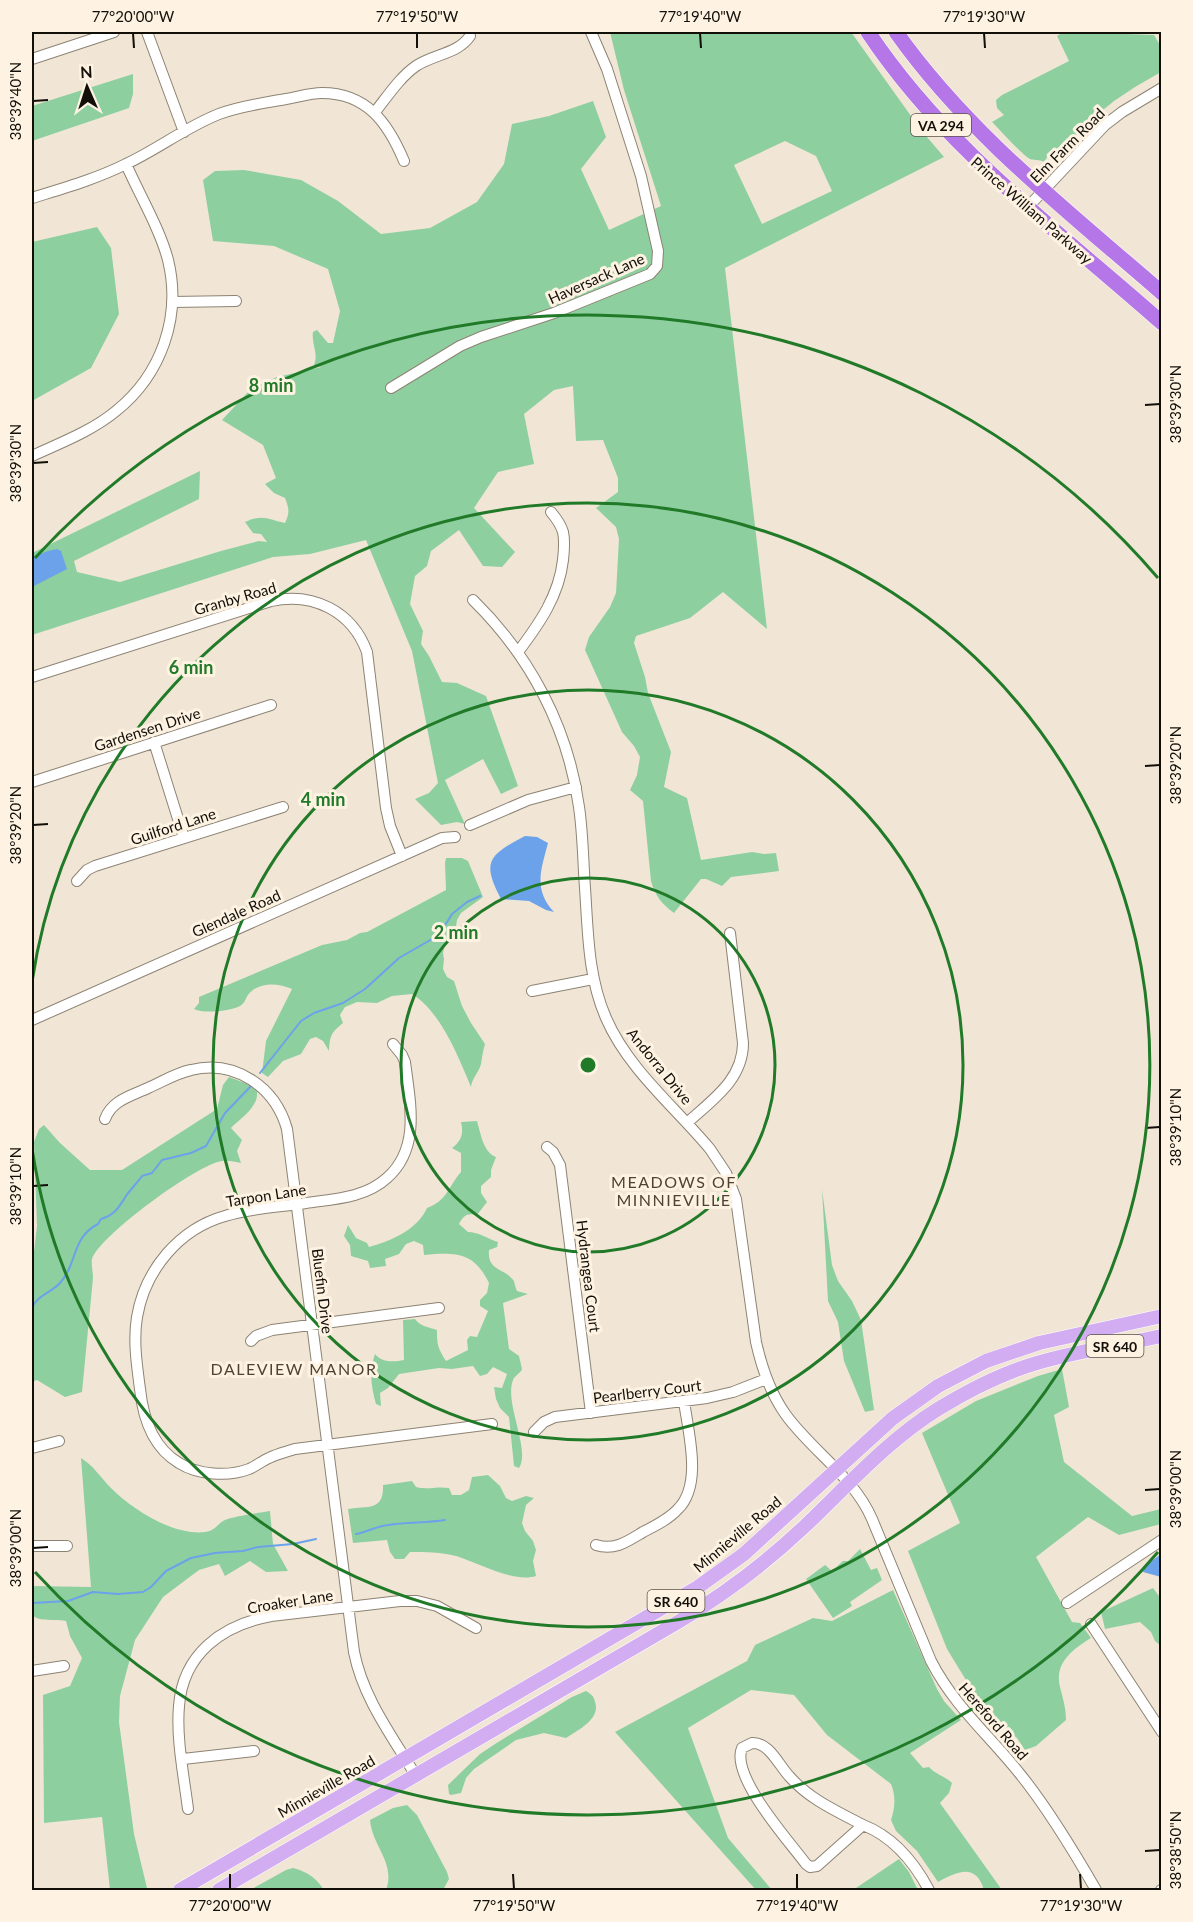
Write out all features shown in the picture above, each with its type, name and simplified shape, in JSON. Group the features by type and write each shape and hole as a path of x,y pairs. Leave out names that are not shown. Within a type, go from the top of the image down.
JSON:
{"highway":[{"name":"Prince William Parkway","path":"867,32 895,71 971,156 1161,323"},
{"name":"Prince William Parkway","path":"896,32 921,67 981,134 1161,293"}],"main road":[{"name":"Minnieville Road","path":"180,1890 698,1587 744,1554 893,1418 962,1373 986,1361 1055,1338 1161,1316"},
{"name":"SR 640","path":"219,1890 689,1616 774,1554 888,1448 932,1413 960,1396 996,1378 1036,1363 1161,1336"}],"street":[{"path":"32,59 114,32"},
{"path":"147,32 184,132"},
{"name":"Haversack Lane","path":"391,388 460,346 502,329 554,314 650,274 657,266 658,251 641,176 607,69 591,32"},
{"path":"375,112 408,72 428,59 456,49 470,36"},
{"name":"Elm Farm Road","path":"1028,207 1105,125 1161,88"},
{"path":"32,198 67,188 126,164 219,114 314,94 345,96 375,112 392,134 404,161"},
{"path":"32,456 114,413 147,378 162,351 167,336 172,302 171,274 165,251 126,164"},
{"path":"172,302 236,301"},
{"path":"518,652 554,597 560,576 563,530 551,512"},
{"name":"Granby Road","path":"32,677 271,601 294,598 328,606 348,620 361,637 367,652 386,808 390,826 402,856"},
{"name":"Andorra Drive","path":"473,600 499,627 536,678 566,748 576,787 580,815 590,960 593,979 605,1017 620,1044 653,1086 710,1149 721,1165 734,1192 740,1217 756,1342 766,1379 786,1415 836,1469"},
{"name":"Gardensen Drive","path":"32,782 271,705"},
{"path":"154,742 184,838"},
{"path":"470,825 528,800 576,787"},
{"name":"Guilford Lane","path":"77,881 87,870 95,866 283,807"},
{"name":"Glendale Road","path":"32,1020 442,838 454,837"},
{"path":"687,1123 732,1080 742,1061 743,1043 730,933"},
{"path":"532,991 593,979"},
{"name":"Tarpon Lane","path":"393,1044 405,1062 412,1122 408,1145 396,1168 380,1184 357,1195 240,1212 216,1219 188,1234 167,1252 145,1290 137,1317 136,1360 140,1394 148,1427 160,1448 179,1463 201,1472 236,1473 253,1468 281,1453 492,1424"},
{"name":"Bluefin Drive","path":"105,1119 109,1110 118,1102 187,1071 213,1067 245,1075 266,1090 278,1104 287,1128 354,1652 362,1682 416,1776"},
{"name":"Hydrangea Court","path":"547,1147 553,1152 560,1165 591,1413"},
{"path":"251,1341 256,1336 272,1330 439,1308"},
{"name":"Pearlberry Court","path":"534,1432 550,1419 721,1396 750,1387 766,1379"},
{"path":"596,1545 610,1547 622,1545 661,1522 682,1505 688,1495 692,1477 684,1401"},
{"path":"32,1448 59,1441"},
{"name":"Hereford Road","path":"836,1469 870,1512 931,1661 942,1682 1034,1792 1096,1890"},
{"path":"1067,1603 1161,1540"},
{"path":"32,1546 67,1546"},
{"name":"Croaker Lane","path":"188,1809 178,1718 180,1694 191,1666 205,1647 226,1630 271,1616 400,1601 427,1603 445,1609 476,1628"},
{"path":"1091,1624 1161,1732"},
{"path":"32,1671 64,1666"},
{"path":"863,1825 817,1866 807,1865 752,1791 741,1763 742,1748 752,1743 763,1744 790,1778 808,1795 878,1833 903,1852 917,1869 929,1890"},
{"path":"183,1759 254,1751"}],"green space":[{"path":"610,32 851,32 921,130 944,157 725,268 767,629 723,592 690,618 636,636 634,643 648,693 671,752 664,787 687,798 701,860 752,852 776,853 779,871 731,877 722,886 701,879 674,913 660,899 651,881 643,801 630,790 637,775 640,757 622,732 585,650 589,637 610,607 616,593 619,539 616,527 596,508 618,492 618,478 603,440 576,441 573,386 554,390 524,414 534,464 498,472 474,508 515,552 502,567 483,566 459,530 431,551 427,566 415,576 410,604 423,631 421,644 442,682 457,683 486,696 518,786 501,794 483,759 445,780 465,824 457,822 441,825 415,799 429,793 438,783 412,651 366,540 310,554 273,557 32,635 32,553 200,471 199,499 74,561 77,572 120,582 221,551 259,541 267,542 261,534 253,533 245,522 261,518 285,523 287,519 285,498 274,493 265,484 276,478 263,445 222,420 251,389 277,377 321,367 314,365 316,356 313,332 317,330 328,343 333,343 340,311 328,269 274,246 213,241 203,180 215,171 244,170 301,180 338,201 381,234 430,228 477,202 504,164 512,124 549,116 593,101 606,137 581,169 609,230 661,206 624,90","holes":["785,141 816,156 832,191 762,224 734,165"]},
{"path":"1063,32 1119,32 1154,35 1161,47 1161,72 1114,101 1062,148 1051,151 1044,162 1032,160 1026,157 992,122 1004,115 997,108 996,100 1069,61 1057,36"},
{"path":"133,74 133,94 129,108 32,141 32,106"},
{"path":"97,227 111,248 119,314 91,368 32,401 32,242"},
{"path":"446,858 462,858 468,861 483,897 461,913 456,926 446,940 443,953 443,969 447,977 454,981 462,1006 485,1044 481,1064 471,1087 440,1023 432,1012 412,994 392,996 377,1003 357,1002 345,1007 340,1015 343,1023 332,1035 329,1051 323,1041 316,1037 310,1039 301,1054 283,1061 268,1077 262,1073 266,1041 292,989 281,985 263,985 252,990 243,1004 236,1008 210,1012 194,1009 199,1003 199,997 322,945 347,940 367,932 446,890"},
{"path":"229,1077 257,1091 252,1107 231,1128 242,1140 237,1151 241,1163 222,1161 193,1174 151,1202 112,1234 92,1259 93,1278 82,1392 65,1397 37,1380 32,1382 32,1269 37,1226 34,1142 39,1129 44,1125 90,1170 122,1170 217,1109 223,1085"},
{"path":"477,1121 485,1147 496,1157 491,1177 481,1186 481,1193 487,1202 477,1215 466,1215 459,1224 468,1232 480,1234 498,1242 497,1247 489,1250 493,1266 514,1281 517,1291 528,1294 503,1303 509,1349 519,1356 522,1369 514,1378 511,1390 522,1450 519,1468 514,1466 509,1417 500,1408 494,1387 502,1388 507,1374 493,1367 487,1374 480,1376 473,1366 399,1374 388,1388 380,1393 381,1406 376,1404 373,1391 371,1373 375,1354 385,1360 404,1360 403,1320 415,1319 422,1325 437,1330 438,1346 446,1361 468,1350 467,1340 470,1336 477,1337 488,1311 480,1306 480,1300 487,1293 489,1283 477,1265 455,1254 424,1255 423,1245 414,1241 406,1244 399,1254 385,1259 386,1266 370,1268 368,1261 351,1256 350,1245 344,1236 348,1225 356,1238 367,1243 369,1247 402,1234 417,1223 427,1208 439,1202 461,1172 461,1153 452,1148 461,1137 461,1122"},
{"path":"822,1189 832,1265 838,1281 852,1301 861,1320 874,1410 865,1412 844,1361 838,1322 828,1301"},
{"path":"1062,1369 1069,1407 1054,1415 1064,1462 1132,1516 1161,1509 1161,1524 1119,1535 1088,1517 1036,1557 1072,1622 1080,1623 1091,1638 1072,1652 1062,1664 1059,1678 1066,1720 1036,1746 1025,1750 1017,1738 983,1708 947,1649 908,1551 960,1523 922,1433 976,1401 1038,1376"},
{"path":"81,1458 130,1504 154,1519 180,1530 205,1532 229,1519 270,1511 273,1544 288,1571 266,1572 250,1561 225,1576 219,1564 199,1570 163,1597 135,1640 120,1696 119,1722 134,1834 147,1888 143,1890 110,1890 102,1817 44,1823 43,1695 70,1686 82,1658 70,1636 66,1621 44,1620 32,1615 32,1586 91,1587"},
{"path":"488,1475 500,1486 506,1498 512,1501 526,1496 534,1498 526,1505 522,1523 536,1550 533,1561 536,1576 507,1575 456,1556 439,1553 410,1552 404,1559 395,1559 390,1552 387,1540 353,1543 348,1509 374,1506 381,1499 383,1485 412,1481 416,1487 449,1488 452,1495 461,1495 469,1490 472,1477"},
{"path":"860,1549 871,1570 877,1568 882,1580 850,1602 852,1606 833,1618 806,1579 825,1565 832,1571 843,1561 848,1561"},
{"path":"1153,1588 1161,1599 1161,1646 1140,1622 1105,1629 1101,1612"},
{"path":"893,1590 937,1689 944,1701 961,1720 910,1753 923,1768 929,1767 952,1783 949,1793 940,1803 1002,1890 984,1890 976,1876 965,1872 938,1882 917,1851 896,1831 891,1820 894,1793 891,1784 827,1735 794,1695 751,1690 688,1728 728,1838 772,1890 756,1890 615,1732 747,1661 755,1645 813,1618 832,1621"},
{"path":"586,1691 595,1700 596,1708 592,1719 582,1728 566,1738 544,1733 516,1740 474,1769 466,1778 461,1793 449,1794 448,1785 480,1754 572,1697"},
{"path":"407,1805 417,1815 447,1872 449,1879 443,1890 386,1890 388,1871 370,1820 393,1808"},
{"path":"899,1859 918,1890 853,1890"},
{"path":"293,1868 311,1876 324,1890 250,1890 286,1870"}],"water":[{"path":"57,549 61,551 67,569 32,587 32,557"},
{"path":"525,836 537,837 548,843 540,879 543,895 554,912 529,901 501,899 491,876 490,867 496,854"},
{"path":"1161,1554 1161,1577 1143,1572 1145,1566"}],"waterway":[{"path":"260,1073 301,1021 314,1013 343,1003 365,989 399,958 439,935 452,914 467,902 480,896"},
{"path":"32,1308 37,1300 57,1286 66,1275 83,1236 101,1219 116,1210 142,1176 152,1173 162,1160 191,1153 206,1146 225,1113 251,1086"},
{"path":"356,1534 402,1523 445,1520"},
{"path":"32,1603 68,1601 93,1592 118,1594 143,1592 166,1571 191,1558 316,1539"}],"district":[{"name":"MEADOWS OF MINNIEVILLE","path":"674,1190"},
{"name":"DALEVIEW MANOR","path":"294,1368"}]}
